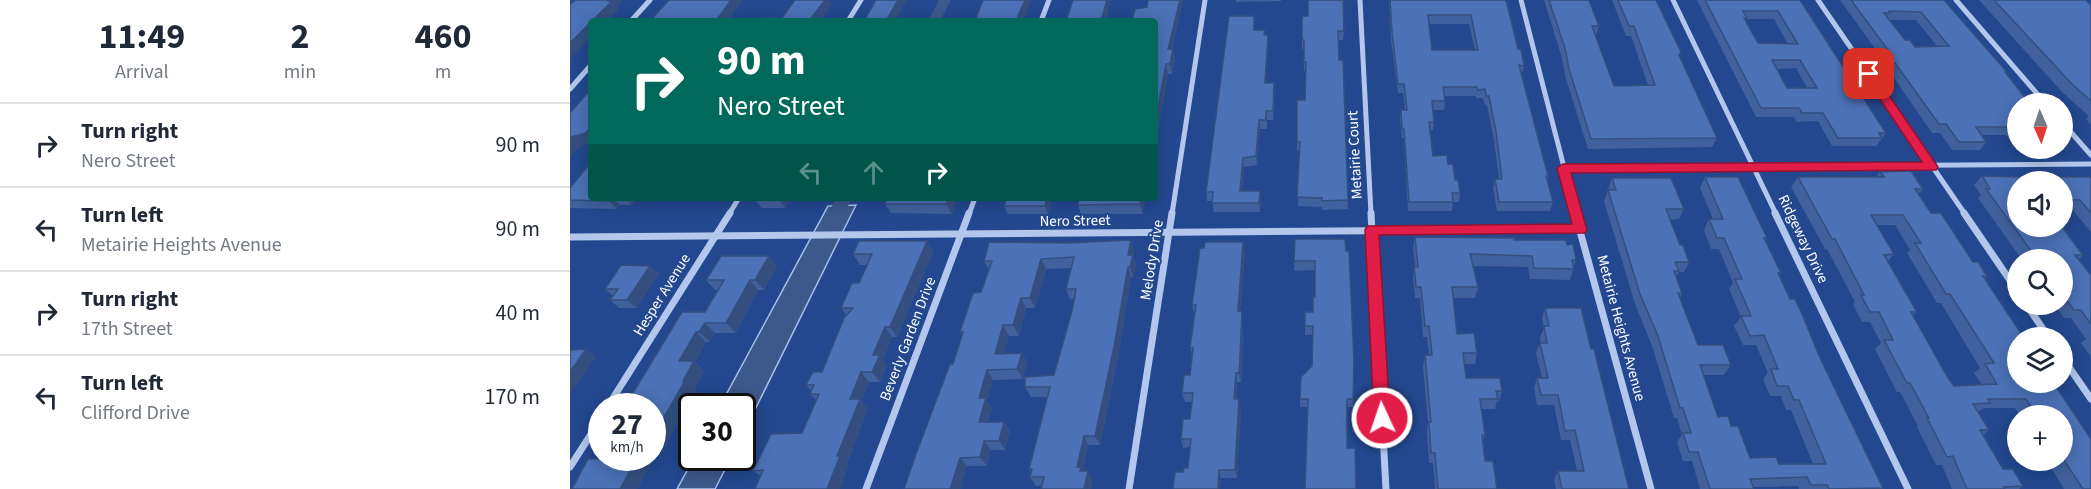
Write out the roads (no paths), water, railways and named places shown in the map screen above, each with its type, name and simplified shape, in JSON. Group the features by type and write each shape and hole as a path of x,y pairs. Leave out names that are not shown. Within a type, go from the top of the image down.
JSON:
{"street":[{"path":"634,18 650,0"},
{"path":"850,18 861,0"},
{"path":"1042,18 1049,0"},
{"name":"Melody Drive","path":"1129,489 1204,0"},
{"name":"Metairie Court","path":"1360,0 1386,489"},
{"name":"Metairie Heights Avenue","path":"1521,0 1563,168 1652,489"},
{"name":"Ridgeway Drive","path":"1673,0 1908,489"},
{"path":"1818,0 2007,276"},
{"path":"1956,0 2036,93"},
{"path":"570,89 588,68"},
{"path":"2073,135 2091,155"},
{"path":"1563,168 2091,164"},
{"name":"Hesper Avenue","path":"616,393 737,201"},
{"name":"Beverly Garden Drive","path":"866,489 974,201"},
{"name":"Nero Street","path":"570,237 1580,230"},
{"path":"2073,373 2091,399"},
{"path":"570,467 588,439"}],"water":[{"path":"856,205 756,408 756,393 727,393 828,206"},
{"path":"687,471 724,471 715,489 677,489"}],"waterway":[{"path":"936,18 945,0"},
{"path":"831,224 842,201"}]}
